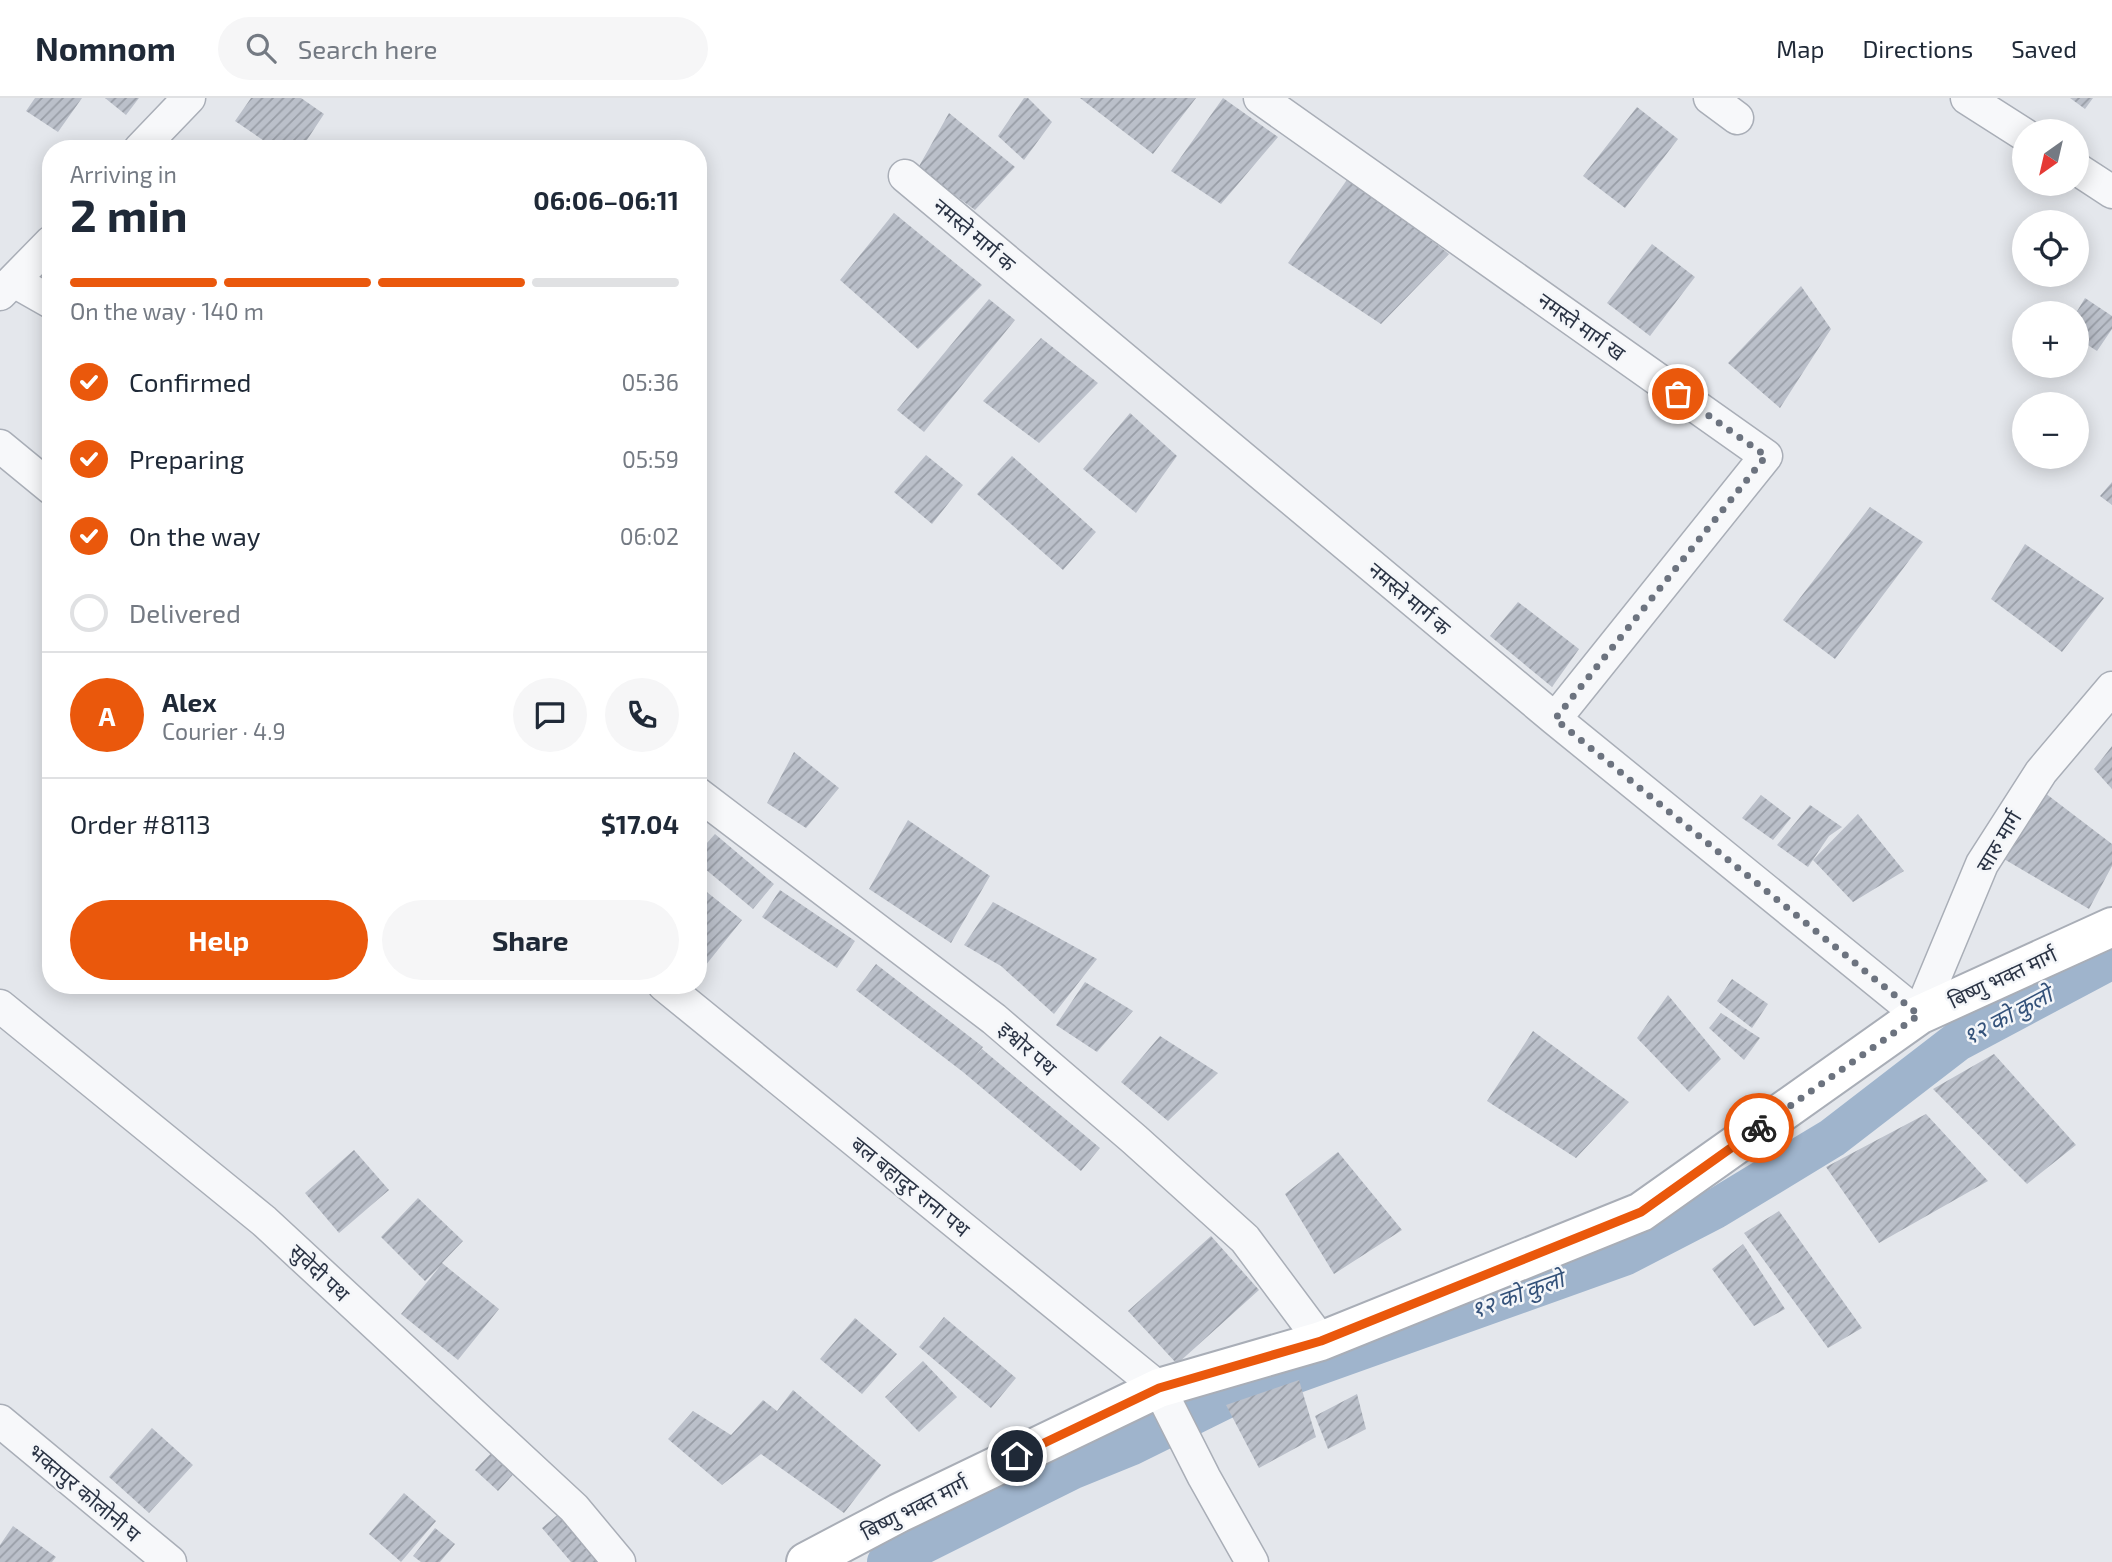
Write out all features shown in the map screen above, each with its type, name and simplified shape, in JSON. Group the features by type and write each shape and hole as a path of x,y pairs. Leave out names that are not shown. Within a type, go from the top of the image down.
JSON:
{"street":[{"path":"149,140 189,98"},
{"name":"नमस्ते मार्ग ख","path":"1260,98 1766,456 1555,719"},
{"path":"1710,98 1737,118"},
{"path":"1967,98 2012,127"},
{"name":"नमस्ते मार्ग क","path":"905,176 1555,719 1919,1015"},
{"path":"2090,178 2112,192"},
{"path":"42,251 7,287 42,299"},
{"path":"0,446 42,481"},
{"name":"सारु मार्ग","path":"1919,1015 1982,864 2041,772 2112,688"},
{"name":"इश्वोर पथ","path":"707,801 994,1019 1134,1139 1244,1239 1321,1341"},
{"name":"बिष्णु भक्त मार्ग","path":"807,1562 899,1513 1159,1388 1321,1341 1641,1212 1919,1015 2112,927"},
{"name":"बल बहादुर राना पथ","path":"675,994 1159,1388"},
{"name":"सुवेदी पथ","path":"0,1006 264,1221 575,1508 619,1562"},
{"path":"1159,1388 1204,1477 1252,1562"},
{"name":"भक्तपुर कोलोनी घ","path":"0,1421 170,1562"}],"building":[{"path":"35,98 82,98 58,132 26,111"},
{"path":"105,98 139,98 126,115"},
{"path":"251,98 301,98 324,114 307,140 263,140 235,121"},
{"path":"1024,98 1028,98 1052,122 1024,160 998,136"},
{"path":"1080,98 1196,98 1153,154"},
{"path":"1223,98 1278,137 1221,204 1171,171"},
{"path":"2070,98 2093,98 2085,109"},
{"path":"1637,107 1678,139 1625,208 1583,176"},
{"path":"949,113 1015,167 975,210 918,168"},
{"path":"1349,177 1449,254 1381,324 1288,263"},
{"path":"894,213 982,285 918,349 840,280"},
{"path":"1652,244 1695,277 1650,336 1607,303"},
{"path":"1801,286 1831,329 1780,408 1728,363"},
{"path":"2085,298 2112,316 2112,329 2097,351 2089,346 2089,301 2083,301"},
{"path":"989,299 1015,320 924,432 897,410"},
{"path":"1041,338 1098,383 1039,443 983,401"},
{"path":"1130,413 1177,456 1136,513 1083,469"},
{"path":"926,455 963,485 932,524 894,492"},
{"path":"1012,456 1096,532 1063,570 977,494"},
{"path":"2112,482 2112,505 2100,496"},
{"path":"1870,507 1923,542 1835,659 1783,620"},
{"path":"2025,544 2104,598 2062,652 1991,599"},
{"path":"1518,602 1579,649 1552,687 1490,636"},
{"path":"2112,746 2112,789 2094,769"},
{"path":"794,752 839,788 806,828 767,803"},
{"path":"2045,793 2112,844 2112,866 2089,909 2004,859"},
{"path":"1761,795 1791,818 1773,840 1742,818"},
{"path":"1810,805 1842,827 1829,836 1808,867 1777,845"},
{"path":"1858,814 1904,871 1853,902 1813,860"},
{"path":"908,820 990,876 951,943 869,889"},
{"path":"715,834 774,884 753,909 707,871 707,843"},
{"path":"780,890 855,941 837,968 762,917"},
{"path":"707,892 742,920 707,964"},
{"path":"993,902 1097,959 1054,1014 1001,966 964,945"},
{"path":"876,964 983,1047 974,1058 982,1049 1100,1148 1081,1171 963,1072 856,990"},
{"path":"1732,979 1768,1004 1752,1028 1717,1001"},
{"path":"1085,982 1133,1011 1097,1052 1056,1025"},
{"path":"1668,995 1721,1059 1689,1092 1637,1038"},
{"path":"1721,1013 1760,1038 1744,1060 1709,1028"},
{"path":"1533,1031 1629,1102 1576,1158 1487,1101"},
{"path":"1160,1036 1218,1073 1168,1121 1121,1082"},
{"path":"1994,1054 2076,1145 2027,1184 1933,1089"},
{"path":"1926,1114 1988,1181 1879,1243 1826,1167"},
{"path":"354,1150 389,1190 339,1233 305,1193"},
{"path":"1338,1152 1402,1230 1334,1274 1285,1194"},
{"path":"418,1198 463,1241 442,1263 499,1309 458,1360 401,1314 441,1265 425,1281 381,1237"},
{"path":"1779,1211 1862,1328 1828,1348 1744,1233"},
{"path":"1211,1236 1259,1290 1177,1364 1128,1311"},
{"path":"1743,1244 1785,1309 1754,1326 1712,1269"},
{"path":"944,1317 1016,1378 991,1408 919,1347"},
{"path":"855,1318 897,1354 862,1394 820,1359"},
{"path":"923,1361 957,1397 919,1432 885,1397"},
{"path":"1299,1380 1316,1437 1259,1468 1226,1405"},
{"path":"793,1390 881,1465 844,1513 761,1454 722,1485 668,1439 693,1411 731,1435 763,1400 777,1411"},
{"path":"1357,1394 1366,1429 1328,1449 1315,1416"},
{"path":"152,1428 193,1465 149,1513 109,1477"},
{"path":"498,1446 520,1467 498,1491 475,1470"},
{"path":"404,1493 436,1521 401,1562 369,1534"},
{"path":"562,1511 604,1562 571,1562 542,1528"},
{"path":"13,1526 56,1557 52,1562 0,1562 0,1545"},
{"path":"435,1528 455,1544 440,1562 421,1562 413,1556"}],"waterway":[{"name":"१२ को कुलो","path":"887,1562 1071,1470 1130,1446 1227,1398 1624,1256 1715,1209 1832,1138 1958,1041 2112,959"}],"way so far":[{"path":"1678,394 1766,456 1555,719 1919,1015 1759,1128"}],"route":[{"path":"1017,1456 1159,1388 1321,1341 1641,1212 1759,1128"}]}
